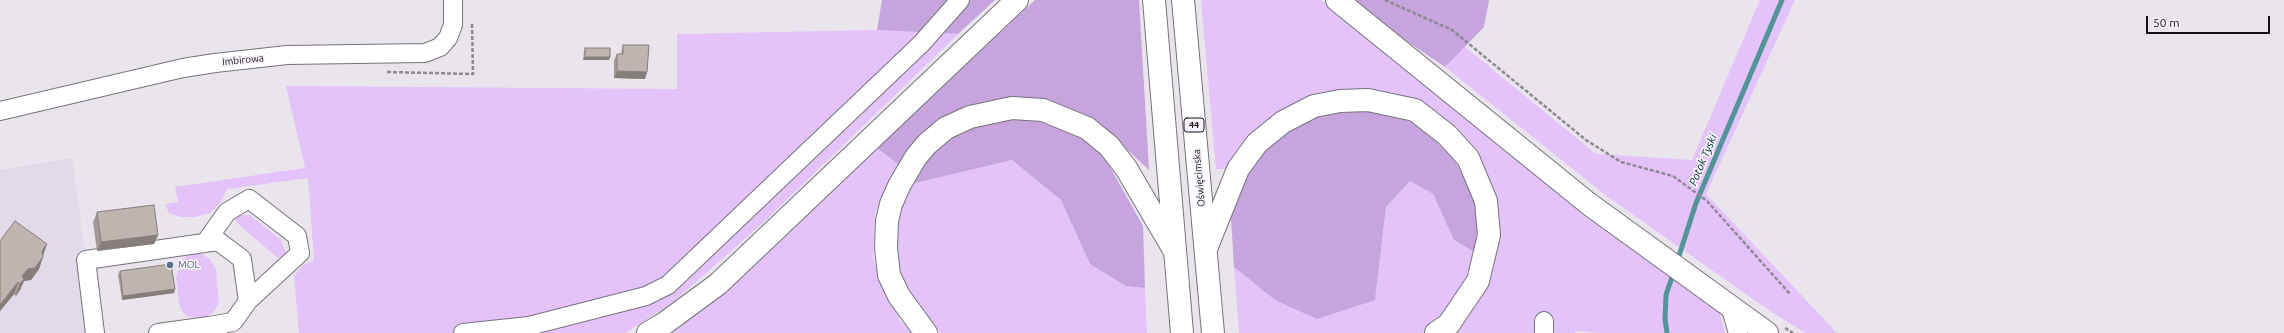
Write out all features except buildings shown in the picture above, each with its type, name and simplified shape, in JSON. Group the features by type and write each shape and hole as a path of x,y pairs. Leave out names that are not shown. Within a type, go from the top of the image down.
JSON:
{"main road":[{"path":"648,333 718,284 1017,0"},
{"path":"1154,0 1182,333"},
{"name":"Oświęcimska","path":"1183,0 1213,333"},
{"path":"1337,0 1589,204 1767,333"},
{"path":"1206,249 1238,169 1257,143 1284,122 1314,106 1340,101 1368,100 1415,110 1447,135 1468,158 1486,201 1489,235 1478,281 1449,324 1436,333"},
{"path":"926,333 899,296 889,274 886,248 887,221 891,204 900,184 916,157 927,144 946,128 970,117 1012,108 1043,110 1087,128 1109,146 1126,168 1174,250"}],"street":[{"name":"Imbirowa","path":"0,111 183,68 222,62 287,55 425,53 440,47 448,38 453,25 453,0"},
{"path":"463,333 529,326 646,296 668,285 921,44 960,0"},
{"path":"158,333 213,329 233,322 248,301 300,253 297,236 249,199 227,212 205,243"},
{"path":"95,333 86,260 218,241 242,259 248,301"},
{"path":"1730,306 1738,333"}],"path":[{"path":"1384,0 1452,30 1586,140 1621,162 1673,176 1707,202 1790,294"}],"shaded area":[{"path":"882,0 995,0 958,34 877,30"},
{"path":"1035,0 1139,0 1149,170 1120,143 1022,98 899,165 877,148"},
{"path":"1201,0 1321,0 1718,306 1725,333 1601,333 1576,331 1574,333 1556,333 1551,330 1534,333 1454,333 1469,317 1492,274 1497,217 1487,174 1465,139 1426,107 1396,93 1362,90 1326,94 1294,104 1266,123 1229,169 1216,169"},
{"path":"1346,0 1489,0 1484,27 1445,67"},
{"path":"1760,0 1795,0 1706,194 1837,333 1805,333 1760,304 1608,197 1445,67 1464,46 1596,154 1692,160"},
{"path":"877,30 958,34 765,221 671,304 625,333 299,333 294,277 302,266 314,260 308,178 227,189 221,202 210,213 195,217 180,217 169,213 165,204 178,202 175,187 305,168 286,86 677,89 677,34"},
{"path":"1373,109 1420,125 1454,159 1478,205 1476,253 1454,240 1433,194 1410,181 1386,207 1375,300 1317,319 1275,300 1234,267 1231,218 1244,174 1274,140 1317,114"},
{"path":"1007,115 1057,123 1100,149 1143,226 1145,288 1126,286 1090,264 1061,200 1012,160 911,184 936,146 969,126"},
{"path":"877,148 899,165 875,212 873,260 900,321 913,333 673,333 751,265"},
{"path":"72,158 96,333 0,333 0,170"},
{"path":"1012,160 1061,200 1090,264 1126,286 1145,288 1147,333 941,333 923,317 899,274 896,216 911,184"},
{"path":"1410,181 1433,194 1454,240 1476,253 1469,280 1442,320 1422,333 1239,333 1234,267 1275,300 1375,300 1386,207"},
{"path":"238,215 250,215 281,240 286,254 283,258 278,258 237,223 235,219"},
{"path":"192,253 200,253 210,259 216,270 219,303 213,313 206,317 195,318 186,316 180,308 176,278 179,266 184,258"}],"waterway":[{"name":"Potok Tyski","path":"1677,262 1696,203 1782,0"},
{"name":"Potok Tyski","path":"1667,333 1665,319 1666,295 1674,271"}],"place":[{"name":"MOL","path":"170,265"}]}
